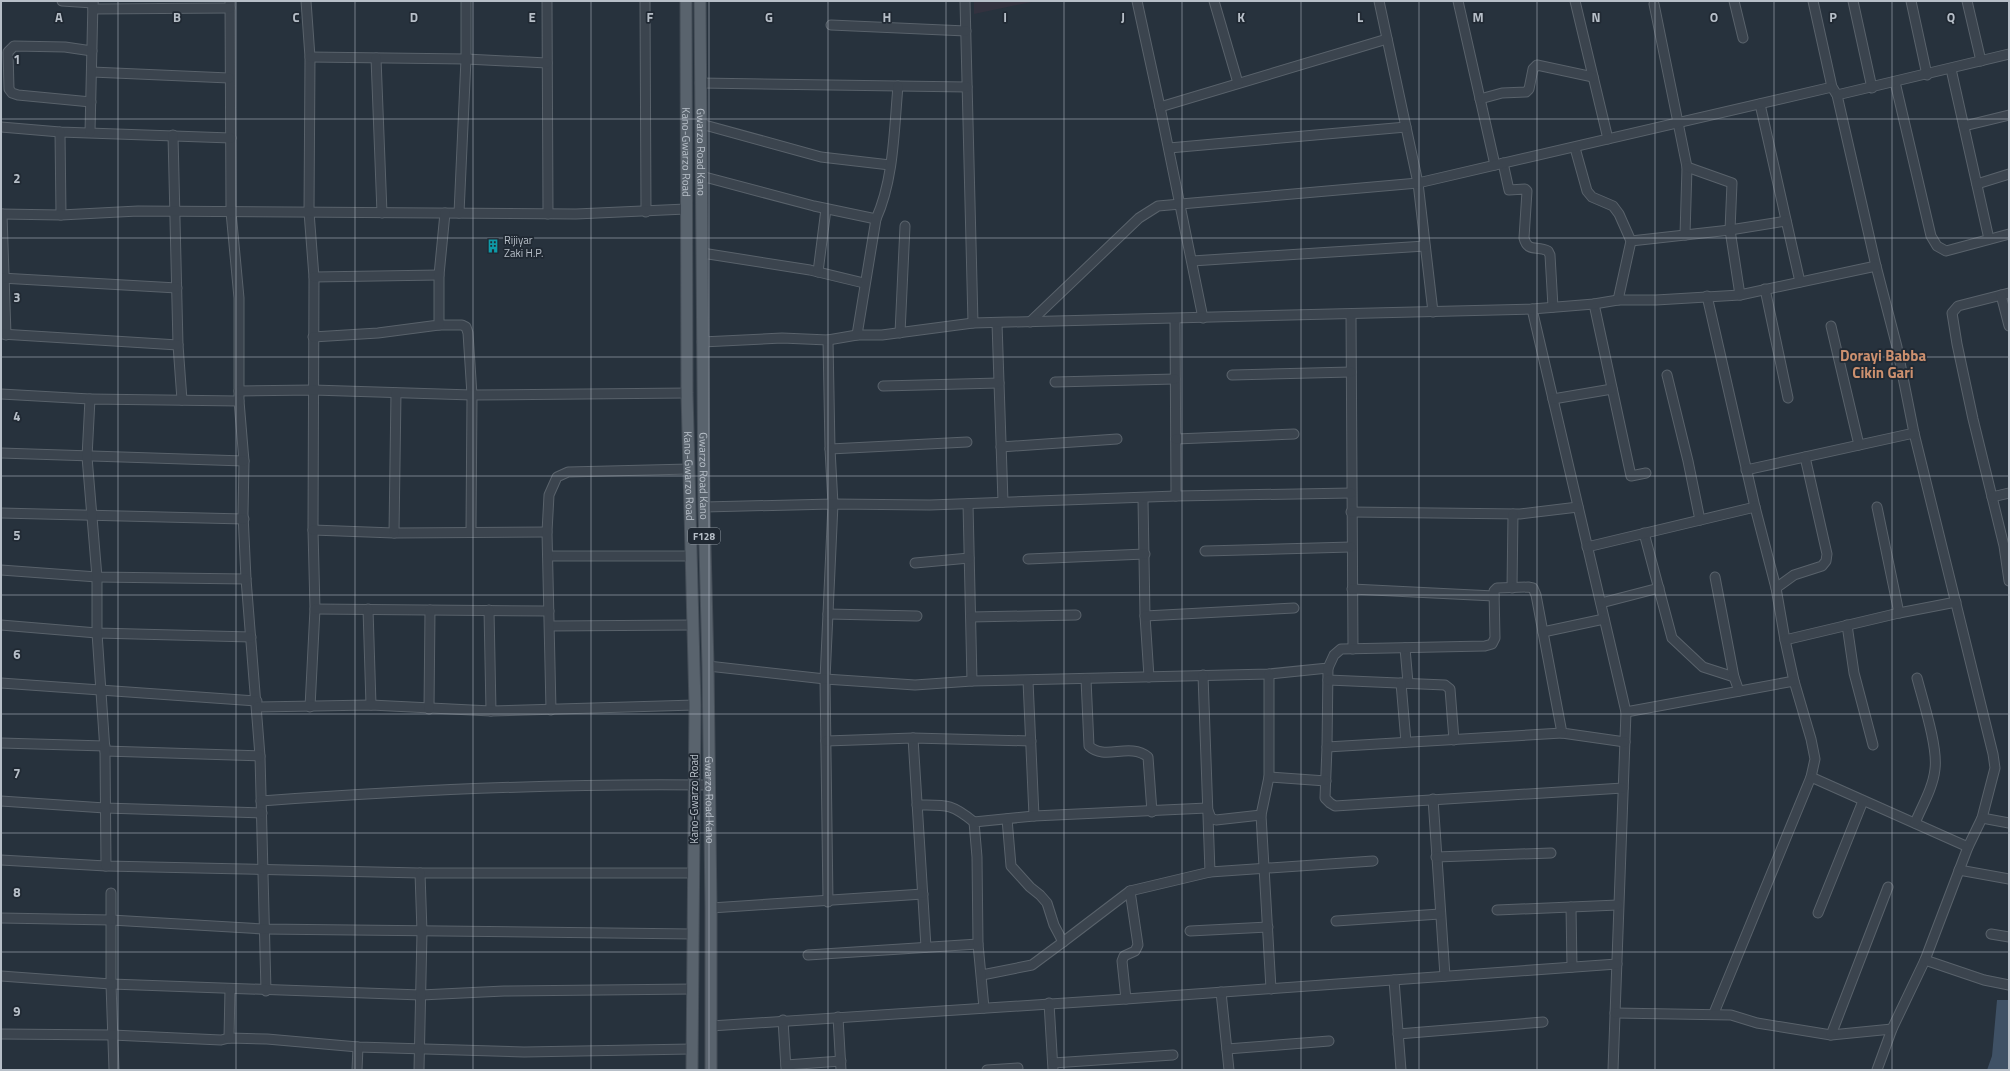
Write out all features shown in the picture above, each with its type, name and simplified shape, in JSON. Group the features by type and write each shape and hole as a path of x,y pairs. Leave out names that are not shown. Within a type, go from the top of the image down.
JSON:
{"main road":[{"name":"Kano-Gwarzo Road","path":"686,1 687,393 695,705 692,1070"},
{"name":"Gwarzo Road Kano","path":"700,1 704,508 708,666 711,908 711,1070"}],"street":[{"path":"62,1 93,4 230,4 229,78 231,212 239,298 239,401 244,461 246,579 258,704 262,801 263,929 266,990"},
{"path":"306,1 310,57 309,212 314,278 313,530 315,609 310,707"},
{"path":"459,213 466,59 466,1"},
{"path":"547,1 548,214"},
{"path":"645,1 646,212"},
{"path":"965,1 973,323"},
{"path":"1137,1 1181,204 1203,318"},
{"path":"1214,1 1238,83"},
{"path":"1379,1 1418,183 1433,312"},
{"path":"1458,1 1480,99 1499,164 1509,190 1525,189 1527,191 1524,238 1526,244 1530,248 1544,248 1550,255 1553,307"},
{"path":"1575,1 1608,139"},
{"path":"1734,1 1743,38"},
{"path":"1812,1 1897,347 1914,433 1995,768 1982,818 1968,847 1925,960 1892,1028 1877,1070"},
{"path":"1853,1 1872,88"},
{"path":"1911,1 1927,75"},
{"path":"1967,1 1981,61"},
{"path":"90,132 93,4"},
{"path":"1654,4 1687,167 1685,235"},
{"path":"832,25 966,31"},
{"path":"1160,107 1387,39"},
{"path":"91,102 18,96 12,93 9,89 8,52 14,46 65,47 92,51"},
{"path":"1030,322 1139,218 1158,206 1418,183 1575,148 1760,104 1835,91 1872,88 2009,54"},
{"path":"310,57 466,59 547,63"},
{"path":"376,58 382,213"},
{"path":"1480,99 1502,93 1526,92 1529,89 1533,69 1537,65 1593,77"},
{"path":"1951,69 1989,239"},
{"path":"92,72 229,78"},
{"path":"1895,82 1931,236 1937,246 1946,251 2009,234"},
{"path":"700,83 967,87"},
{"path":"857,335 864,282 876,219 882,205 890,165 898,86"},
{"path":"1760,104 1800,282"},
{"path":"1964,126 2009,115"},
{"path":"701,124 821,156 890,165"},
{"path":"1,127 60,132 231,138"},
{"path":"1169,148 1406,127"},
{"path":"60,132 61,215"},
{"path":"173,135 178,345 182,400"},
{"path":"1575,148 1586,191 1592,197 1613,206 1631,240 1618,300"},
{"path":"1687,167 1732,183 1730,230 1740,294"},
{"path":"1977,184 2009,174"},
{"path":"701,176 826,209 876,219"},
{"path":"178,345 3,334 2,214 61,215 138,211 175,211 548,214 646,212 686,209"},
{"path":"818,272 826,209"},
{"path":"439,325 439,275 445,213"},
{"path":"1631,240 1730,230 1786,222"},
{"path":"900,333 905,226"},
{"path":"1192,261 1425,246"},
{"path":"702,253 818,272 864,282"},
{"path":"702,342 782,338 828,340 857,335 900,333 973,323 1532,309 1594,304 1618,300 1740,294 1876,266"},
{"path":"314,278 439,275"},
{"path":"3,278 177,288"},
{"path":"1765,289 1788,398"},
{"path":"2009,326 2005,294 1958,306 1952,313 1961,366 1992,497 2006,546 2009,581"},
{"path":"1707,296 1746,470 1776,588 1784,640 1815,759 1811,777 1714,1014"},
{"path":"1594,304 1630,476 1646,473"},
{"path":"1532,309 1626,712 1613,1070"},
{"path":"1351,314 1351,547 1353,649"},
{"path":"1174,319 1176,496"},
{"path":"997,323 1003,502"},
{"path":"313,337 378,333 439,325 462,325 466,327 468,333 472,395 471,531"},
{"path":"1831,326 1859,445"},
{"path":"828,340 830,449 833,504 825,679 828,902"},
{"path":"1232,375 1351,372"},
{"path":"1668,375 1700,520"},
{"path":"1055,382 1175,379"},
{"path":"883,386 999,383"},
{"path":"1553,399 1612,389"},
{"path":"239,391 313,390 472,395 687,393"},
{"path":"394,533 396,392"},
{"path":"1,394 90,399 239,401"},
{"path":"90,399 88,457 97,577 97,633 105,749 106,866"},
{"path":"1746,470 1914,433"},
{"path":"1176,439 1294,434"},
{"path":"1001,447 1117,439"},
{"path":"830,449 967,442"},
{"path":"1,453 244,461"},
{"path":"1776,588 1794,575 1822,566 1826,561 1827,554 1805,457"},
{"path":"551,710 547,532 548,495 557,477 568,472 689,469"},
{"path":"704,508 833,504 930,506 1003,502 1143,499 1176,496 1351,493"},
{"path":"1992,497 2009,493"},
{"path":"1143,499 1145,616 1149,676"},
{"path":"968,504 972,617 972,681"},
{"path":"1351,512 1513,514 1578,507"},
{"path":"1587,547 1755,507"},
{"path":"1877,507 1900,613"},
{"path":"1,513 244,519"},
{"path":"1512,588 1513,514"},
{"path":"313,530 394,533 471,531 547,532"},
{"path":"1644,533 1672,638 1703,667 1734,677"},
{"path":"1204,551 1351,547"},
{"path":"1028,559 1145,554"},
{"path":"548,556 691,556"},
{"path":"915,563 969,558"},
{"path":"1,570 97,577 246,579"},
{"path":"1715,577 1734,677 1739,691"},
{"path":"1562,733 1536,595 1533,588 1497,588 1494,591 1494,638 1492,644 1485,646 1341,649 1334,655 1328,668 1325,798 1335,806 1623,788"},
{"path":"1601,604 1659,588"},
{"path":"1352,589 1494,596"},
{"path":"1784,640 1900,613 1956,602"},
{"path":"1145,616 1294,608"},
{"path":"315,609 549,611"},
{"path":"368,609 371,705"},
{"path":"429,709 430,610"},
{"path":"489,610 491,711"},
{"path":"828,614 917,616"},
{"path":"972,617 1076,615"},
{"path":"1543,632 1604,619"},
{"path":"1,625 97,633 252,637"},
{"path":"550,626 693,625"},
{"path":"1847,625 1854,672 1873,745"},
{"path":"1405,648 1404,683 1406,742"},
{"path":"708,666 825,679 915,685 972,681 1028,681 1149,676 1268,674 1328,668"},
{"path":"1268,674 1269,777 1261,815 1272,989"},
{"path":"1203,675 1210,872"},
{"path":"1915,823 1930,789 1935,768 1930,730 1917,678"},
{"path":"1086,679 1090,746 1094,751 1132,750 1141,752 1148,757 1152,812"},
{"path":"1328,680 1448,686 1450,689 1454,740"},
{"path":"1028,681 1034,816"},
{"path":"1626,712 1794,681"},
{"path":"1,683 310,707 371,705 491,711 695,705"},
{"path":"1327,747 1562,733 1625,742"},
{"path":"826,741 913,738 1031,741"},
{"path":"913,738 926,947"},
{"path":"1,742 105,749 260,756"},
{"path":"1269,777 1326,781"},
{"path":"1811,777 1968,847"},
{"path":"262,801 401,791 504,787 709,785"},
{"path":"1433,799 1445,976"},
{"path":"1,801 105,808 262,813"},
{"path":"1818,913 1863,801"},
{"path":"917,805 947,805 954,807 974,822 1034,816 1152,812 1208,808"},
{"path":"1208,808 1211,818 1216,820 1261,815"},
{"path":"1982,818 2009,823"},
{"path":"1007,819 1011,866 1047,903 1054,925 1063,942"},
{"path":"974,822 977,857 978,944 984,1008"},
{"path":"1436,857 1551,853"},
{"path":"1,860 106,866 263,868 420,873 694,873"},
{"path":"982,975 1032,965 1130,891 1210,872 1373,861"},
{"path":"1960,870 2009,879"},
{"path":"419,1070 421,1049 422,932 420,873"},
{"path":"1831,1035 1888,887"},
{"path":"1126,999 1122,961 1124,956 1135,951 1138,945 1130,891"},
{"path":"111,893 111,984 114,1070"},
{"path":"711,908 828,902 923,894"},
{"path":"1497,910 1618,905"},
{"path":"1571,907 1572,967"},
{"path":"1336,921 1440,914"},
{"path":"1,918 111,920 263,929 694,934"},
{"path":"1190,931 1268,927"},
{"path":"1991,934 2009,937"},
{"path":"808,955 978,944"},
{"path":"1925,960 1984,980 2009,985"},
{"path":"711,1026 783,1020 1272,989 1616,964"},
{"path":"1,976 111,984 421,995 504,991 693,990"},
{"path":"1394,980 1401,1070"},
{"path":"230,989 230,1038"},
{"path":"1221,992 1229,1070"},
{"path":"1049,1003 1053,1066 1173,1055"},
{"path":"1615,1013 1730,1015 1757,1023 1831,1035 1892,1028"},
{"path":"783,1020 786,1067 841,1066 838,1017"},
{"path":"1398,1034 1543,1022"},
{"path":"1,1034 112,1035 220,1040 230,1038 267,1039 358,1047 524,1052 691,1049"},
{"path":"1227,1049 1329,1041"},
{"path":"357,1070 358,1047"},
{"path":"987,1070 1018,1068"}],"shaded area":[{"path":"974,1 1036,1 974,14"},
{"path":"1997,1000 2009,1000 2009,1070 1987,1070 1992,1056"}],"place":[{"name":"Rijiyar Zaki H.P.","path":"493,246"}],"district":[{"name":"Dorayi Babba Cikin Gari","path":"1883,364"}]}
